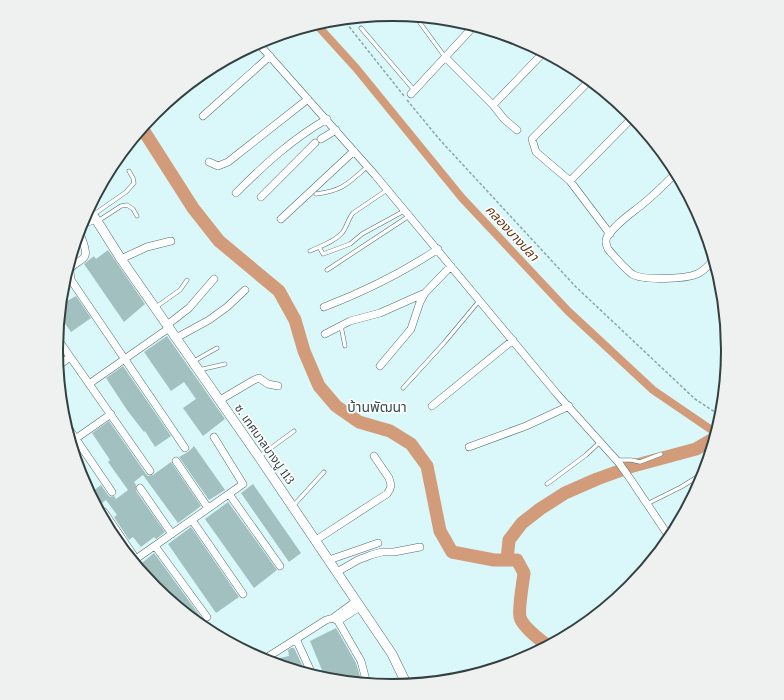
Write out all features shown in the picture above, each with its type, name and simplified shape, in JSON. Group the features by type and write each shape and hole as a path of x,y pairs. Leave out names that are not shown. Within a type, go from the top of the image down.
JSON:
{"street":[{"path":"412,92 470,30"},
{"path":"263,47 368,166 479,300 617,462 666,533"},
{"path":"203,116 270,56"},
{"path":"493,105 540,56"},
{"path":"445,57 493,105 504,119 517,130"},
{"path":"586,84 532,139 536,152 570,181 610,234"},
{"path":"209,162 218,166 228,162 308,99"},
{"path":"236,193 276,155 308,130 327,119"},
{"path":"570,181 629,121"},
{"path":"261,197 318,141 336,130"},
{"path":"281,219 354,151"},
{"path":"672,177 645,203 620,222 606,238 608,249 632,274 639,276 662,279 696,274 710,264"},
{"path":"90,220 95,218 93,214"},
{"name":"ซ. เทศบาลบางปู 113","path":"95,218 120,259 220,400 316,540 392,654 405,678"},
{"path":"74,265 83,259 86,253 82,239"},
{"path":"120,259 147,247 172,241"},
{"path":"324,307 358,293 418,262 438,249"},
{"path":"380,366 411,329 420,302 425,293 451,266"},
{"path":"89,384 168,327 189,308 214,279"},
{"path":"70,281 185,448"},
{"path":"176,338 209,320 227,307 245,290"},
{"path":"325,334 357,318 380,313 425,293"},
{"path":"432,406 513,340"},
{"path":"63,347 150,471"},
{"path":"64,362 70,357"},
{"path":"220,400 259,378 268,384 278,386"},
{"path":"469,447 526,426 569,406"},
{"path":"75,439 110,414"},
{"path":"137,558 244,484 214,437"},
{"path":"77,445 112,492"},
{"path":"316,540 387,494 391,485 390,478 374,456"},
{"path":"176,461 208,508"},
{"path":"140,488 172,534"},
{"path":"229,494 280,566"},
{"path":"192,520 243,594"},
{"path":"329,560 378,543"},
{"path":"155,546 207,616"},
{"path":"337,572 358,560 382,552 394,552 420,548"},
{"path":"270,656 326,620 335,619 358,604"},
{"path":"335,619 361,661 365,678"},
{"path":"296,639 310,669"}],"lane":[{"path":"420,23 445,57"},
{"path":"361,28 412,92"},
{"path":"316,194 339,190 368,166"},
{"path":"95,218 126,192 134,183 133,178 128,171"},
{"path":"310,251 338,236 343,232 349,218 353,213 388,190"},
{"path":"95,218 121,206 127,205 133,209 137,216"},
{"path":"319,247 323,254 350,244 362,234 407,213"},
{"path":"327,270 407,213"},
{"path":"155,308 180,290 187,280"},
{"path":"403,388 444,343 479,300"},
{"path":"341,326 345,346"},
{"path":"193,362 217,348"},
{"path":"199,370 225,364"},
{"path":"259,457 294,431"},
{"path":"547,484 586,455 600,442"},
{"path":"617,462 631,460 640,462 661,454"},
{"path":"293,506 324,472"},
{"path":"647,504 695,478"}],"path":[{"path":"347,24 440,140 576,287 696,399 715,412"}],"building":[{"path":"108,250 145,304 124,322 84,264 94,256 96,259"},
{"path":"76,296 91,318 71,332 64,323 67,301"},
{"path":"167,336 225,419 203,436 183,408 196,399 184,382 171,391 144,352"},
{"path":"123,366 171,436 155,447 145,431 144,432 127,410 106,378"},
{"path":"109,421 148,476 153,475 171,462 201,506 178,523 143,475 134,482 136,485 136,491 165,532 156,539 154,537 141,547 133,537 129,540 114,517 117,515 106,500 102,503 94,490 101,485 110,497 114,496 116,499 128,490 108,462 110,460 92,433"},
{"path":"194,446 225,490 209,500 179,457 188,452"},
{"path":"253,484 301,553 289,562 241,493"},
{"path":"228,502 277,570 254,588 205,519"},
{"path":"191,527 239,597 216,613 168,544"},
{"path":"154,553 202,619 159,583 142,563"},
{"path":"336,628 356,663 360,677 323,672 310,641"},
{"path":"294,648 303,667 277,659 289,656 288,650"}],"waterway":[{"name":"คลองบางปลา","path":"320,29 356,68 462,198 568,311 653,390 711,430"},
{"path":"145,133 193,208 219,241 279,291 295,320 304,351 319,386 336,406 359,422 390,431 411,444 427,466 440,531 452,552 494,560 517,560 524,573 520,602 521,621 543,642"},
{"path":"507,560 509,540 522,523 565,493 597,479 633,466 696,449 708,442"}],"district":[{"name":"บ้านพัฒนา","path":"377,407"}]}
